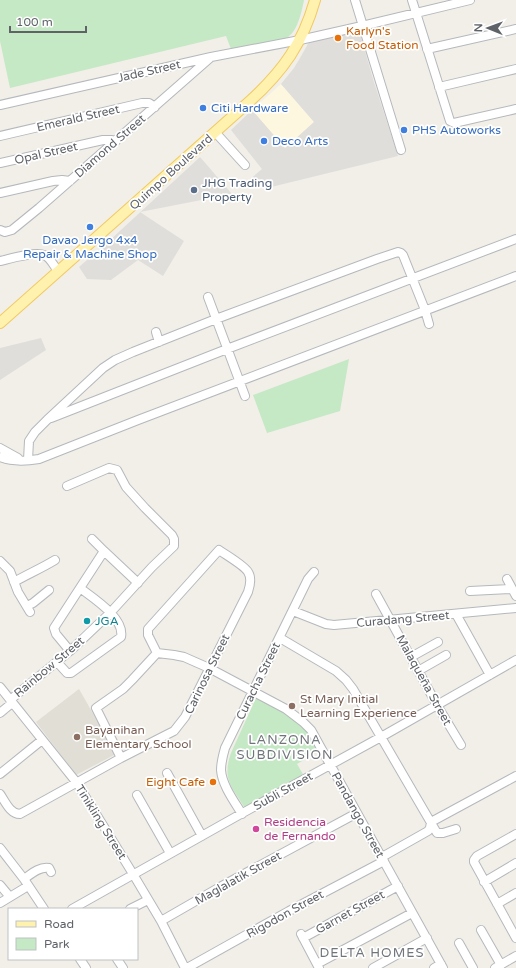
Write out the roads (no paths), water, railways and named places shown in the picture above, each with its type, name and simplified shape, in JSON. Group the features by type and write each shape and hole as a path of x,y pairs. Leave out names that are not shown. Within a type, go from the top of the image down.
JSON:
{"main road":[{"name":"Quimpo Boulevard","path":"0,323 258,94 274,78 300,40 315,0"}],"street":[{"path":"355,0 401,150"},
{"path":"412,0 450,121 454,123 516,109"},
{"name":"Jade Street","path":"0,105 211,57 300,40 470,0"},
{"path":"427,49 516,29"},
{"name":"Diamond Street","path":"3,231 12,230 211,57"},
{"path":"440,87 516,68"},
{"name":"Emerald Street","path":"0,136 142,103 149,103 155,106"},
{"path":"215,132 244,165"},
{"name":"Opal Street","path":"0,163 103,140 116,141"},
{"path":"0,193 53,181 70,181"},
{"path":"47,420 227,349 516,239"},
{"path":"0,261 36,253 42,254 48,258 58,271"},
{"path":"25,460 29,441 35,432 109,364 120,358 216,319 377,259 395,253 401,253 403,255 429,324"},
{"path":"0,457 25,460 40,459 239,381 516,276"},
{"path":"208,297 245,396"},
{"path":"156,332 160,342"},
{"path":"0,448 25,460"},
{"name":"Rainbow Street","path":"0,713 70,651 110,612 172,547 175,542 172,535 126,487 117,470 109,468 67,486"},
{"path":"92,539 138,583"},
{"name":"Carinosa Street","path":"0,794 14,813 23,813 121,758 174,731 185,718 248,592 250,578 248,572 219,550 148,629 149,638 157,653"},
{"path":"70,651 56,634 54,628 104,551"},
{"path":"14,582 55,560"},
{"path":"0,561 10,571 18,592 29,609 33,603 49,590"},
{"name":"Curacha Street","path":"242,814 222,776 221,769 225,748 308,579 314,572"},
{"path":"470,591 514,593 507,579"},
{"path":"57,662 66,673 71,673 121,638 122,632 117,621 110,612 80,588"},
{"name":"Malaqueña Street","path":"376,594 437,705 461,745"},
{"name":"Curadang Street","path":"293,611 326,624 334,625 391,621 516,608"},
{"path":"456,614 490,675"},
{"path":"280,638 324,664 346,680 353,689 437,833 443,833 456,829"},
{"path":"411,657 438,642"},
{"path":"121,758 96,708 123,689 157,653"},
{"name":"Pandango Street","path":"157,653 184,657 209,668 286,709 311,730 427,938 440,967"},
{"path":"418,671 446,655"},
{"name":"Subli Street","path":"74,908 516,660"},
{"name":"Tinikling Street","path":"0,687 76,783 161,921 186,968"},
{"path":"0,774 42,740"},
{"path":"166,773 202,836"},
{"path":"431,822 516,776"},
{"path":"137,795 170,853"},
{"name":"Maglalatik Street","path":"161,921 357,813"},
{"name":"Rigodon Street","path":"186,968 383,859 428,831 431,822"},
{"path":"516,834 477,856 474,860 474,864 516,938"},
{"path":"0,848 43,908"},
{"path":"484,882 516,864"},
{"path":"0,903 10,897 36,871 49,868 51,872"},
{"path":"0,885 10,897"},
{"name":"Garnet Street","path":"318,966 302,936 398,886"},
{"path":"497,904 516,893"},
{"path":"132,908 148,900"},
{"path":"318,966 412,913"},
{"path":"481,930 498,966 516,956"},
{"path":"373,968 427,938"},
{"path":"459,943 473,968"}],"place":[{"name":"Karlyn's Food Station","path":"338,38"},
{"name":"Citi Hardware","path":"203,108"},
{"name":"PHS Autoworks","path":"404,130"},
{"name":"Deco Arts","path":"264,141"},
{"name":"JHG Trading Property","path":"194,190"},
{"name":"Davao Jergo 4x4 Repair & Machine Shop","path":"90,227"},
{"name":"JGA","path":"87,621"},
{"name":"St Mary Initial Learning Experience","path":"292,706"},
{"name":"Bayanihan Elementary School","path":"77,737"},
{"name":"Eight Cafe","path":"213,782"},
{"name":"Residencia de Fernando","path":"256,829"}],"district":[{"name":"LANZONA SUBDIVISION","path":"285,748"},
{"name":"DELTA HOMES","path":"372,953"}]}
